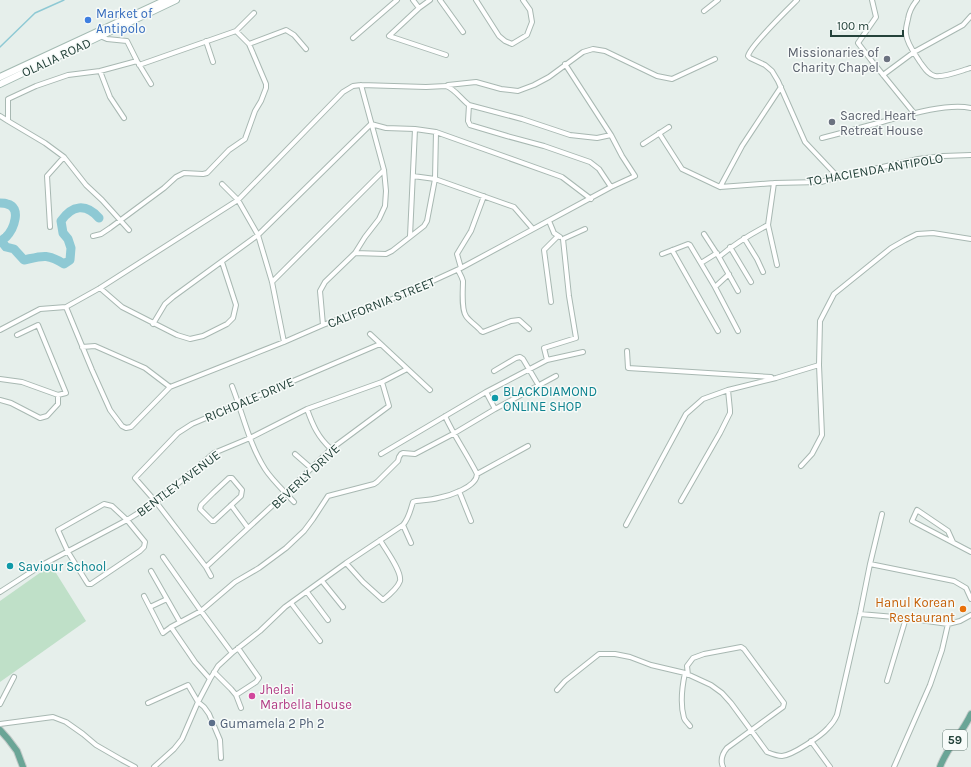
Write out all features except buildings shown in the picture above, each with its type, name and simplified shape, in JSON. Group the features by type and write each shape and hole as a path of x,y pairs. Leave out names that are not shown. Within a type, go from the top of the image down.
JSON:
{"main road":[{"name":"OLALIA ROAD","path":"0,84 166,0"},
{"name":"OLALIA ROAD","path":"0,78 176,0"},
{"name":"59","path":"940,767 971,714"},
{"path":"0,730 17,751 23,767"}],"street":[{"path":"353,38 396,0"},
{"path":"413,0 419,8"},
{"path":"430,0 419,8 389,36 446,55"},
{"path":"440,0 463,32"},
{"path":"476,0 499,36 505,42 512,44 527,35 532,22 530,10 523,0"},
{"path":"704,11 718,0"},
{"path":"796,0 755,44 748,55 750,58 765,65 772,71 781,87 805,142 838,177"},
{"path":"872,0 876,17 858,42 914,113"},
{"path":"917,0 909,13 906,31 907,39 929,73 936,77 940,77 971,68"},
{"path":"8,120 8,100 36,86 68,76 138,63 206,41 236,30 254,13"},
{"path":"883,75 914,52 963,25 971,16"},
{"path":"93,236 104,232 164,188 176,177 184,173 203,174 207,172 229,150 245,139 255,111 266,88 266,84 249,44 236,30"},
{"path":"249,44 286,30 294,35 306,49"},
{"path":"99,34 107,39 127,41 151,84"},
{"path":"206,41 213,62"},
{"path":"0,330 40,309 66,307 100,288 238,200 343,92 354,86 426,87 476,82 501,89 518,91 549,77 583,52 593,48 605,51 657,76 672,79 715,58"},
{"path":"446,86 469,104 522,119 570,135 597,138 611,135 566,64"},
{"path":"100,71 110,97 124,118"},
{"path":"323,325 320,291 325,282 355,253 379,219 385,206 386,192 384,170 362,85"},
{"path":"658,133 682,169 720,187 742,146 781,87"},
{"path":"469,104 468,121 470,125 544,146 590,162 599,169 611,187"},
{"path":"822,138 914,113 948,108 971,108"},
{"path":"0,116 45,143 64,157 86,185 102,200 129,230"},
{"path":"371,124 386,128 415,129 436,132 562,177 591,199"},
{"path":"153,324 165,304 258,235 371,124"},
{"path":"643,144 669,127"},
{"path":"410,236 415,129"},
{"path":"355,253 386,254 424,226 427,221 435,179 436,132"},
{"name":"CALIFORNIA STREET","path":"82,347 110,410 122,426 126,428 131,427 170,387 323,325 400,296 460,269 611,187 635,176 611,135"},
{"name":"TO HACIENDA ANTIPOLO","path":"720,187 774,182 821,182 918,159 943,156 971,156"},
{"path":"50,228 47,176 64,157"},
{"path":"272,282 384,170"},
{"path":"413,176 435,179 514,207 533,229"},
{"path":"774,182 768,225 777,265"},
{"path":"222,184 238,200 258,235 272,282 284,342"},
{"path":"484,196 471,231 457,254 463,282 462,292 464,313 466,317 483,332 511,321 519,320 529,329"},
{"path":"549,221 554,233 563,239"},
{"path":"701,264 768,225"},
{"path":"563,239 585,229"},
{"path":"801,466 812,454 822,435 819,365 820,321 834,294 891,248 918,234 933,233 971,239"},
{"path":"704,234 718,255 738,291"},
{"path":"551,302 544,250 558,236"},
{"path":"744,238 763,272"},
{"path":"547,360 544,348 576,338 569,296 563,239"},
{"path":"662,254 688,244 690,245 715,287 738,331"},
{"path":"730,248 750,282"},
{"path":"672,250 718,331"},
{"path":"100,288 122,307 153,324 190,339 202,336 227,324 233,318 236,306 222,262"},
{"path":"715,287 729,274"},
{"path":"66,307 82,347 95,346 145,368 170,387"},
{"path":"0,379 22,382 58,395 66,393 38,325 17,335"},
{"path":"370,334 430,390"},
{"name":"RICHDALE DRIVE","path":"156,502 135,478 178,433 192,424 239,403 380,344"},
{"path":"628,351 628,368 776,378"},
{"path":"381,454 486,392 529,369 547,360 582,352"},
{"path":"494,371 518,357 522,358 539,386"},
{"path":"626,526 686,414 704,399 728,390 819,365"},
{"name":"BENTLEY AVENUE","path":"0,592 42,565 127,520 156,502 214,453 250,438 307,409 382,382 407,369"},
{"path":"144,596 163,633 200,611 235,582 259,568 286,548 304,531 328,496 374,484 398,461 401,454 415,454 453,434 495,408 556,376"},
{"name":"BEVERLY DRIVE","path":"206,567 331,449 389,406 382,382"},
{"path":"232,386 255,452 266,471 294,502"},
{"path":"681,501 720,433 730,412 728,390"},
{"path":"486,392 495,408"},
{"path":"0,400 11,403 40,418 48,416 58,404 58,395"},
{"path":"307,409 316,431 323,442 331,449"},
{"path":"154,767 174,749 182,739 198,702 214,672 218,666 232,653 260,631 285,607 346,563 403,525 407,521 413,502 437,499 459,491 475,480 478,476 453,434 445,416"},
{"path":"477,474 528,446"},
{"path":"295,454 311,468"},
{"path":"230,478 232,478 242,490 241,496 231,505 214,521 212,521 200,509 200,505 230,478"},
{"path":"459,491 471,521"},
{"path":"156,502 206,567 211,576"},
{"path":"104,504 112,506 127,520 145,542 144,547 140,551 91,584 88,584 68,552 58,530 104,504"},
{"path":"231,505 248,528"},
{"path":"953,542 948,531 917,510 912,521 971,552"},
{"path":"557,690 565,681 599,654 615,654 630,657 651,665 686,674 711,685 722,693 731,703 767,752 778,756 789,754 829,728 837,715 882,514"},
{"path":"403,525 411,543"},
{"path":"346,563 363,582 383,600 400,581 399,572 380,540"},
{"path":"163,557 200,611 232,653"},
{"path":"870,564 954,581 966,588 971,600"},
{"path":"151,571 180,622"},
{"path":"322,581 343,607"},
{"path":"307,592 328,620"},
{"path":"150,608 167,599"},
{"path":"291,603 320,641"},
{"path":"860,614 906,618 948,624 960,621 971,615"},
{"path":"886,681 906,618"},
{"path":"894,767 930,685 942,650 948,624"},
{"path":"171,627 195,662 210,679"},
{"path":"690,726 684,719 682,705 683,684 687,666 693,658 704,654 740,647 743,648 784,703 783,707 750,730 724,751 722,755 724,767"},
{"path":"236,696 256,682 259,678 238,648"},
{"path":"214,672 236,696 241,708"},
{"path":"0,704 14,677"},
{"path":"148,703 188,685 198,702 204,707 220,740 221,758"},
{"path":"0,724 53,717 66,722 96,745 135,767"},
{"path":"811,741 830,767"}],"green space":[{"path":"51,565 86,621 0,682 0,601"}],"waterway":[{"path":"0,47 35,13 64,0"},
{"path":"0,203 5,203 12,206 15,214 12,229 1,241 6,247 14,249 24,260 44,256 53,258 64,264 70,260 71,248 68,239 63,233 61,221 74,209 79,208 89,210 99,218"}],"place":[{"name":"Market of Antipolo","path":"88,20"},
{"name":"Missionaries of Charity Chapel","path":"887,59"},
{"name":"Sacred Heart Retreat House","path":"832,122"},
{"name":"BLACKDIAMOND ONLINE SHOP","path":"495,398"},
{"name":"Saviour School","path":"10,566"},
{"name":"Hanul Korean Restaurant","path":"963,609"},
{"name":"Jhelai Marbella House","path":"252,696"},
{"name":"Gumamela 2 Ph 2","path":"212,723"}]}
